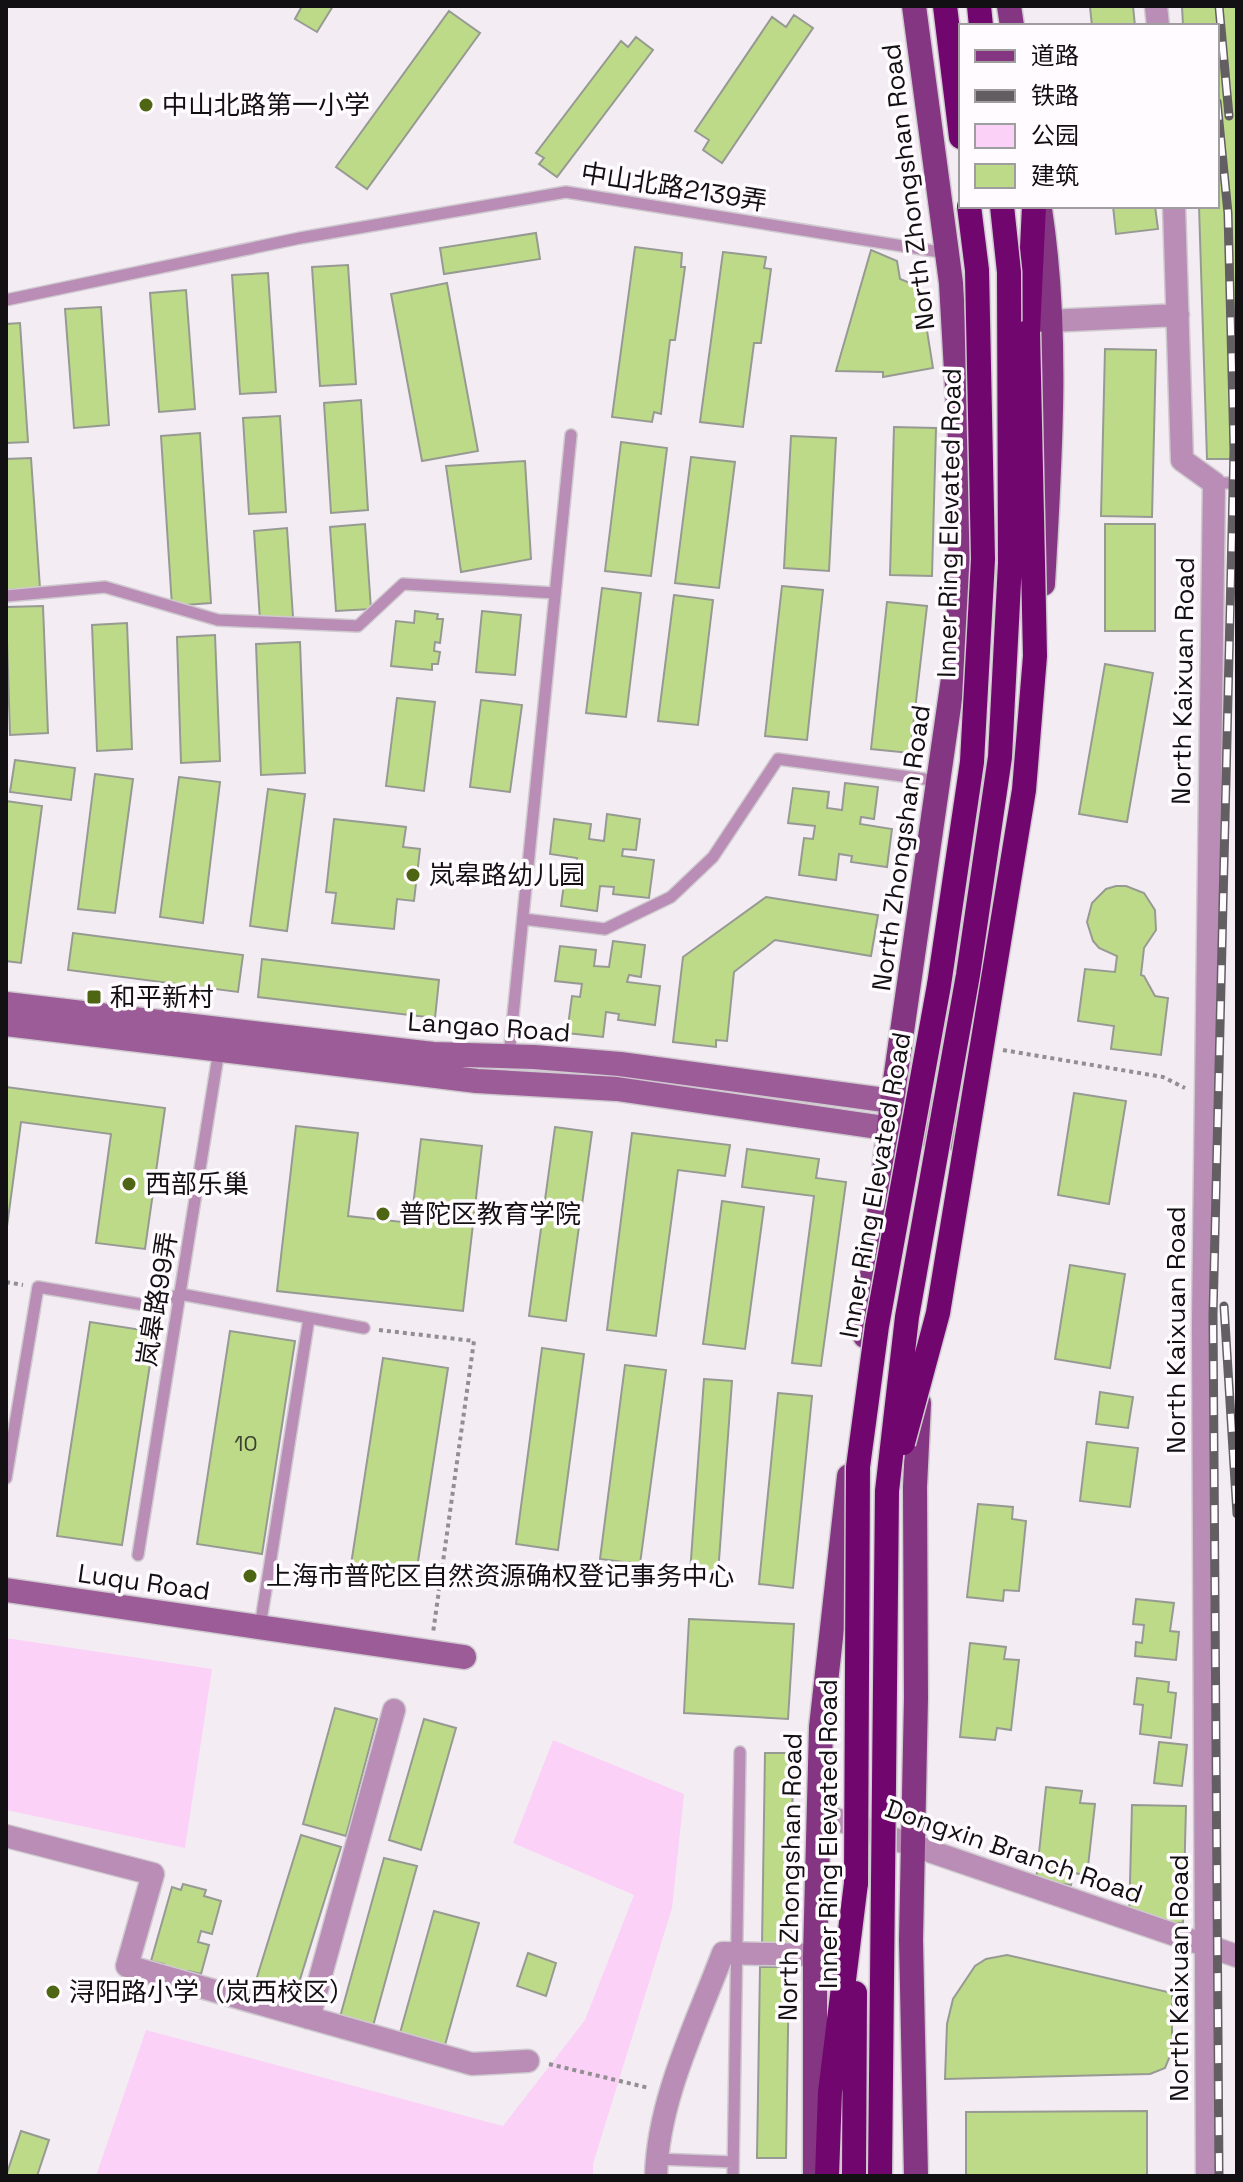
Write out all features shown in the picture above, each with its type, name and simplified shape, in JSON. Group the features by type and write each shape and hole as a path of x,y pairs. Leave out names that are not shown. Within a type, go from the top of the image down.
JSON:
{"highway":[{"path":"945,6 959,121"},
{"name":"Inner Ring Elevated Road","path":"854,2176 858,1467 877,1326 939,985 972,762 983,559 977,270 969,208"},
{"name":"Inner Ring Elevated Road","path":"880,2176 887,1491 907,1317 968,975 1000,757 1010,563 1009,272 1002,208"},
{"path":"887,1491 911,1418 938,1313 1024,790 1035,656 1036,208"},
{"path":"827,2176 830,2092 856,1883"}],"main road":[{"name":"North Zhongshan Road","path":"815,2176 815,1955 821,1727 888,1128 958,644 962,491 951,283 914,6"},
{"path":"916,2176 911,1940 918,1413 926,1332 968,1114 1001,908 1042,601 1050,461 1038,326"},
{"name":"Langao Road","path":"6,1004 433,1054 620,1064 968,1114"},
{"name":"Langao Road","path":"6,1024 477,1081 617,1089 962,1140"},
{"name":"Luqu Road","path":"6,1590 464,1657"}],"street":[{"path":"1174,208 1182,460 1214,483"},
{"path":"1038,326 1178,315"},
{"name":"North Kaixuan Road","path":"1207,2176 1203,1338 1214,483"},
{"path":"309,2018 394,1710"},
{"name":"Dongxin Branch Road","path":"818,1813 1237,1956"},
{"path":"6,1836 153,1874 127,1966 472,2064 528,2061"},
{"path":"657,2168 662,2125 671,2093 723,1953 815,1955"}],"lane":[{"name":"中山北路2139弄","path":"6,300 300,238 566,192 947,253"},
{"path":"509,1057 571,435"},
{"path":"1214,483 1237,483"},
{"path":"6,596 105,587 218,620 358,626 403,584 555,593"},
{"path":"523,919 605,929 671,897 713,857 778,759 940,781"},
{"name":"岚皋路99弄","path":"138,1555 219,1050"},
{"path":"6,1478 38,1287 151,1306 180,1294 364,1328"},
{"path":"260,1627 309,1318"},
{"path":"733,2176 740,1752"},
{"path":"657,2168 733,2162"}],"path":[{"path":"979,1046 1163,1077 1206,1099"},
{"path":"364,1328 474,1341 431,1652"},
{"path":"528,2061 671,2093"}],"green space":[{"path":"6,1638 212,1669 185,1848 6,1810"},
{"path":"553,1740 684,1794 672,1908 593,2164 593,2176 96,2176 146,2030 503,2126 585,2020 634,1895 513,1843"}],"building":[{"path":"302,6 333,6 317,32 295,19"},
{"path":"1133,6 1135,24 1092,24 1090,7"},
{"path":"1182,6 1237,6 1237,459 1207,459 1199,208 1219,208 1219,24 1183,24"},
{"path":"449,11 480,33 367,189 336,167"},
{"path":"794,15 813,28 722,163 703,150 709,140 695,131 772,17 786,27"},
{"path":"636,37 653,50 557,177 539,164 544,158 536,153 621,41 628,47"},
{"path":"1113,208 1155,208 1158,229 1116,234"},
{"path":"536,233 540,259 444,274 440,248"},
{"path":"635,247 682,253 681,267 685,267 675,340 670,340 661,414 654,412 652,422 612,417"},
{"path":"871,250 897,261 900,279 920,287 933,368 883,377 883,372 836,371"},
{"path":"723,252 766,257 764,268 771,269 761,343 754,343 743,427 700,422"},
{"path":"348,265 356,384 320,386 312,267"},
{"path":"268,273 276,392 240,394 232,275"},
{"path":"447,283 478,451 422,461 391,294"},
{"path":"186,290 195,409 159,412 150,293"},
{"path":"101,307 109,425 74,428 65,309"},
{"path":"20,323 28,442 6,443 6,324"},
{"path":"1105,349 1156,350 1152,517 1101,516"},
{"path":"361,400 368,510 331,513 324,403"},
{"path":"280,416 286,512 249,514 243,418"},
{"path":"894,427 936,428 932,576 890,575"},
{"path":"200,433 211,603 172,606 161,436"},
{"path":"791,436 836,438 829,571 784,568"},
{"path":"621,442 667,448 651,576 605,571"},
{"path":"691,457 735,462 719,588 675,583"},
{"path":"31,458 40,588 6,590 6,459"},
{"path":"525,461 531,559 461,572 446,466"},
{"path":"365,524 371,609 336,611 330,527"},
{"path":"1105,524 1155,524 1155,631 1105,631"},
{"path":"287,528 293,617 260,620 254,531"},
{"path":"782,586 823,590 807,740 765,736"},
{"path":"602,588 641,593 626,717 586,713"},
{"path":"674,595 713,600 698,725 658,721"},
{"path":"887,602 927,606 910,753 871,749"},
{"path":"43,606 48,733 10,735 6,607"},
{"path":"415,611 438,614 437,619 443,619 440,643 435,642 434,651 440,652 438,664 432,664 432,670 391,666 396,621 414,623"},
{"path":"482,611 521,615 515,675 476,672"},
{"path":"127,623 132,749 97,751 92,625"},
{"path":"215,635 220,761 181,763 177,637"},
{"path":"300,642 305,773 261,775 256,644"},
{"path":"1105,664 1153,673 1127,822 1079,814"},
{"path":"397,698 435,702 424,791 386,786"},
{"path":"481,700 522,705 510,792 470,787"},
{"path":"15,760 75,768 71,800 10,792"},
{"path":"95,774 133,779 115,913 78,909"},
{"path":"179,777 220,782 203,923 160,917"},
{"path":"845,783 878,787 874,819 861,817 860,824 892,829 887,867 851,862 852,856 839,854 836,880 799,875 804,838 813,839 815,826 788,823 793,788 829,792 827,808 842,810"},
{"path":"268,789 305,794 287,931 250,926"},
{"path":"6,801 42,806 21,963 6,961"},
{"path":"607,814 640,819 636,850 623,849 622,856 654,860 649,898 613,894 614,887 600,886 597,911 561,906 566,869 575,871 577,858 550,854 554,819 591,824 589,839 604,841"},
{"path":"334,819 406,827 403,847 420,849 414,901 397,899 394,929 332,923 336,893 326,892"},
{"path":"1126,886 1144,893 1155,910 1156,930 1144,948 1141,975 1155,996 1168,998 1161,1055 1111,1049 1114,1026 1078,1021 1085,969 1115,972 1117,956 1099,948 1093,941 1087,922 1092,903 1106,889"},
{"path":"766,897 878,915 871,956 775,940 734,972 727,1041 716,1040 716,1047 673,1042 683,957"},
{"path":"73,933 243,955 238,992 68,970"},
{"path":"613,941 645,945 641,977 629,975 627,982 660,986 655,1025 618,1020 619,1014 606,1012 603,1037 567,1033 572,996 580,997 582,984 555,981 560,946 596,950 594,966 609,967"},
{"path":"262,959 439,980 435,1018 258,997"},
{"name":"西部乐巢","path":"6,1087 165,1108 145,1249 96,1243 111,1134 21,1122 6,1234"},
{"path":"1074,1093 1126,1101 1109,1204 1058,1195"},
{"path":"296,1126 358,1133 348,1216 411,1223 421,1139 482,1146 463,1311 277,1291"},
{"path":"555,1127 592,1132 566,1321 529,1316"},
{"path":"632,1133 730,1145 725,1176 678,1170 656,1336 607,1330"},
{"path":"747,1149 819,1159 816,1178 846,1182 821,1366 792,1363 814,1196 742,1187"},
{"path":"722,1201 764,1207 745,1349 703,1344"},
{"path":"1070,1265 1125,1274 1110,1368 1055,1359"},
{"path":"90,1322 155,1332 122,1545 57,1536"},
{"path":"230,1331 295,1341 262,1554 197,1544"},
{"path":"542,1348 584,1354 558,1550 516,1544"},
{"path":"383,1358 448,1368 415,1581 350,1571"},
{"path":"625,1365 666,1370 640,1564 600,1559"},
{"path":"704,1379 732,1381 718,1574 690,1573"},
{"path":"1100,1392 1133,1397 1128,1428 1096,1424"},
{"path":"778,1393 812,1396 793,1588 759,1584"},
{"path":"1087,1442 1138,1448 1130,1507 1080,1501"},
{"path":"978,1504 1013,1507 1012,1519 1026,1521 1019,1591 1004,1590 1003,1601 967,1597"},
{"path":"1136,1599 1174,1603 1170,1631 1179,1632 1176,1660 1135,1656 1136,1642 1142,1643 1144,1625 1133,1624"},
{"path":"689,1619 794,1624 788,1719 684,1713"},
{"path":"970,1643 1006,1647 1004,1659 1019,1660 1011,1730 997,1728 995,1740 960,1737"},
{"path":"1137,1678 1169,1682 1168,1692 1176,1693 1171,1738 1140,1734 1143,1705 1134,1704"},
{"path":"335,1708 377,1719 346,1836 303,1824"},
{"path":"424,1719 456,1728 421,1850 389,1840"},
{"path":"1159,1742 1187,1745 1182,1786 1154,1783"},
{"path":"765,1753 793,1753 791,1944 762,1944"},
{"path":"1046,1787 1082,1791 1080,1803 1095,1804 1087,1875 1073,1873 1071,1885 1036,1881"},
{"path":"1132,1805 1186,1806 1183,1923 1129,1922"},
{"path":"301,1835 341,1847 293,2002 253,1990"},
{"path":"384,1858 417,1866 373,2026 340,2017"},
{"path":"183,1884 206,1890 204,1896 221,1901 212,1934 201,1931 198,1942 209,1945 201,1974 188,1971 186,1978 162,1971 164,1964 151,1961 172,1887 181,1890"},
{"path":"434,1911 479,1923 445,2045 400,2033"},
{"path":"528,1953 556,1963 546,1996 517,1986"},
{"path":"1007,1955 1172,1993 1172,2051 1165,2068 1150,2074 945,2079 947,2024 953,1999 975,1966 986,1959"},
{"path":"1007,1955 1172,1993 1172,2051 1165,2068 1150,2074 945,2079 947,2024 953,1999 975,1966 986,1959"},
{"path":"760,1967 789,1967 786,2158 757,2158"},
{"path":"1147,2111 1147,2176 966,2176 966,2112"},
{"path":"21,2131 49,2140 37,2176 6,2176"}],"railway":[{"path":"1219,6 1229,116"},
{"path":"1219,122 1228,213 1234,450 1213,1315 1219,2176"},
{"path":"1224,1306 1237,1514"}],"place":[{"name":"中山北路第一小学","path":"146,105"},
{"name":"岚皋路幼儿园","path":"413,875"},
{"name":"和平新村","path":"94,997"},
{"name":"西部乐巢","path":"129,1184"},
{"name":"普陀区教育学院","path":"383,1214"},
{"name":"上海市普陀区自然资源确权登记事务中心","path":"250,1576"},
{"name":"浔阳路小学（岚西校区）","path":"53,1992"}]}
